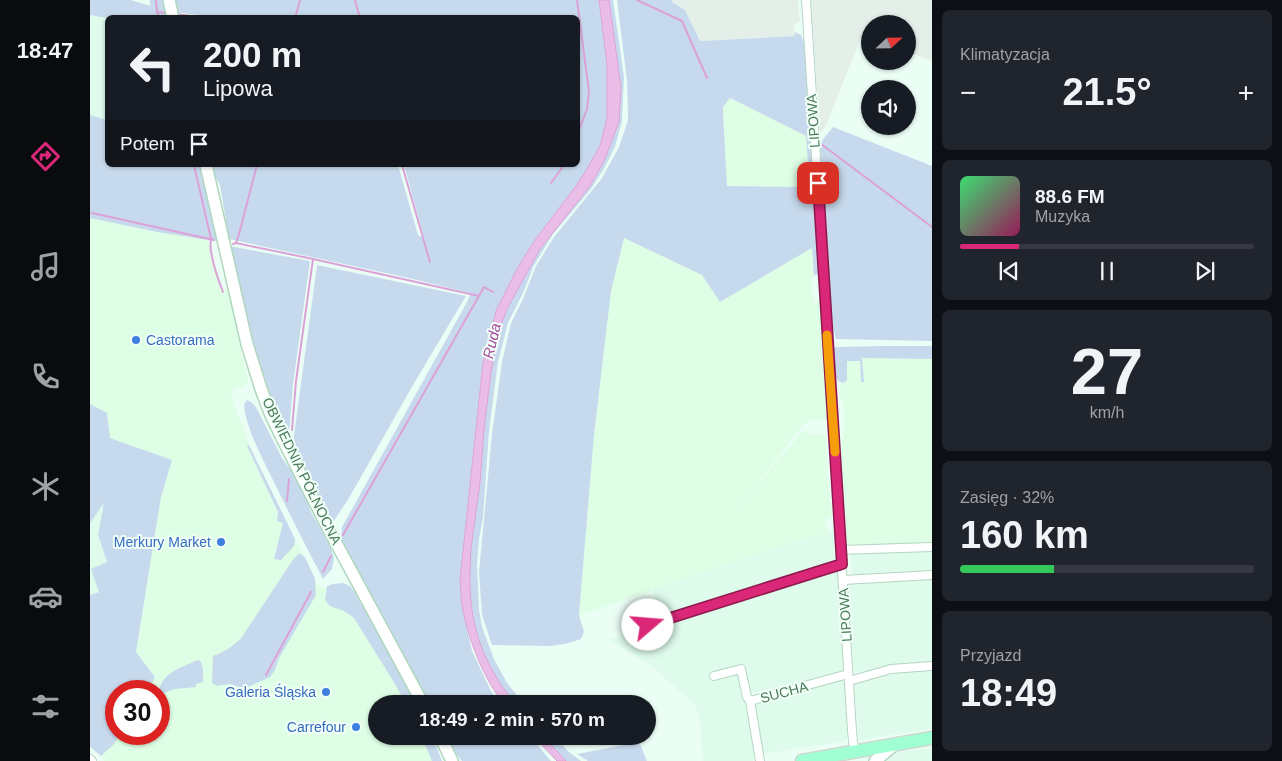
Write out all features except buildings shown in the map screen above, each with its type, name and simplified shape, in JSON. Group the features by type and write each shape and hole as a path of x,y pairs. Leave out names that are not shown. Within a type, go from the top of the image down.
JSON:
{"main road":[{"path":"169,0 172,15"},
{"name":"OBWIEDNIA PÓŁNOCNA","path":"206,167 247,344 270,412 328,528 418,695"},
{"path":"802,761 856,758 895,745 932,738"},
{"path":"444,745 450,759"},
{"path":"875,761 895,745"}],"street":[{"name":"LIPOWA","path":"806,0 852,741 856,758"},
{"path":"841,550 932,547"},
{"path":"648,625 842,564"},
{"path":"843,580 932,575"},
{"name":"SUCHA","path":"760,761 750,700 891,670 932,666"},
{"path":"714,676 741,669 747,697 750,700"}],"shaded area":[{"path":"90,0 131,0 150,6 150,0 165,0 169,15 105,15 105,18 90,15"},
{"path":"174,0 599,0 607,64 607,118 600,146 576,186 535,240 518,267 496,311 483,363 460,580 464,615 472,651 494,695 424,695 341,539 342,527 471,293 229,239 220,185 214,175 212,167 399,167 418,235 424,238 405,167 580,167 580,15 198,15 176,12"},
{"path":"609,0 613,0 624,77 622,121 615,147 591,189 553,234 533,267 524,291 508,323 498,362 489,431 483,518 477,564 479,609 482,627 494,659 507,683 517,695 508,695 489,666 481,648 471,601 470,570 484,429 498,333 507,309 540,249 590,186 604,161 619,122 621,87"},
{"path":"617,0 672,0 672,2 685,10 700,41 795,36 795,32 801,35 804,42 814,177 809,179 806,136 730,98 723,107 727,186 804,187 814,191 820,272 814,276 812,248 720,302 702,275 624,238 611,291 594,435 579,615 584,632 581,639 565,644 550,646 492,645 482,615 479,572 492,434 502,362 511,323 536,266 554,237 602,178 619,147 628,120 627,81"},
{"path":"672,0 798,0 800,22 794,25 795,36 700,41 685,10 672,2"},
{"path":"811,0 932,0 932,61 916,55 916,15 861,15 861,38 826,126 820,133"},
{"path":"90,15 105,18 105,119 90,115"},
{"path":"729,98 806,136 809,179 804,180 804,187 727,186 723,108"},
{"path":"90,115 105,119 105,167 201,167 219,241 157,232 90,218"},
{"path":"833,127 932,166 932,341 836,339 831,320 820,143"},
{"path":"90,218 208,240 221,290 225,291 226,288 231,287 238,337 248,380 245,387 235,388 231,396 253,454 315,579 316,585 323,588 346,589 401,695 368,695 368,745 425,745 432,761 104,761 101,756 113,745 170,745 170,680 153,680 155,676 136,652 161,497 172,460 110,438 107,413 90,404"},
{"path":"624,238 702,275 720,302 812,248 814,276 811,279 814,303 822,300 829,420 813,420 805,423 739,506 804,430 814,435 822,433 826,435 827,480 829,482 832,517 825,520 828,532 650,589 651,591 579,615 594,435 611,291"},
{"path":"229,246 310,261 293,384 289,435 276,412 251,338"},
{"path":"317,265 466,296 349,498 333,522 293,443"},
{"path":"932,346 932,359 862,358 864,382 861,382 860,361 847,361 847,380 843,383 835,376 833,347"},
{"path":"862,358 932,359 932,543 847,546 840,460 844,423 840,394 841,382 843,383 847,380 847,361 860,360 861,382 863,373"},
{"path":"247,400 256,407 282,458 296,477 311,512 331,548 334,558 332,569 323,579 254,440 245,412 244,404"},
{"path":"90,404 107,413 110,438 172,460 161,497 136,652 155,677 154,680 105,680 105,745 113,745 101,756 90,747 90,595 99,592 91,569 107,562 98,535 104,503 90,523"},
{"path":"249,445 295,539 294,546 281,560 274,559 283,523 277,521 278,512 247,446"},
{"path":"105,502 98,535 107,563 99,592 90,595 90,523"},
{"path":"834,530 837,561 661,616 652,588"},
{"path":"932,551 932,574 852,578 851,553"},
{"path":"299,553 305,557 315,579 316,595 279,658 275,670 270,677 248,687 230,684 217,686 212,683 213,656 229,648 242,637"},
{"path":"839,567 843,671 748,694 755,756 752,761 703,761 700,721 696,706 648,663 608,640"},
{"path":"932,579 932,663 854,673 848,583"},
{"path":"343,583 350,586 354,591 377,631 390,649 413,695 401,695 354,618 344,611 330,606 325,600 327,586"},
{"path":"198,660 201,662 203,669 203,682 196,684 196,687 170,691 170,680 164,680 178,669"},
{"path":"932,669 932,729 859,740 854,683 894,674"},
{"path":"845,680 846,741 763,754 753,700"},
{"path":"425,745 436,745 442,761 432,761"},
{"path":"452,745 538,745 551,761 462,761"},
{"path":"551,745 562,745 581,761 566,761"},
{"path":"624,745 640,745 647,761 588,761 577,754"},
{"path":"932,748 932,761 883,761 897,752"}],"water":[{"name":"Ruda","path":"599,0 609,0 621,87 619,122 604,161 590,186 540,249 507,309 498,333 491,372 480,483 471,548 470,589 473,616 480,643 491,668 508,695 497,695 474,650 463,611 460,580 483,363 496,311 518,267 535,240 576,186 600,146 607,118 607,64"},
{"path":"542,745 551,745 566,761 557,761"}],"waterway":[{"path":"156,0 158,15"},
{"path":"296,15 300,0"},
{"path":"355,0 359,15"},
{"path":"577,0 579,15"},
{"path":"637,0 682,21 707,78"},
{"path":"157,12 167,13"},
{"path":"176,14 183,15"},
{"path":"580,23 589,92 587,109 580,128"},
{"path":"821,144 932,227"},
{"path":"194,167 211,239 212,258 223,292"},
{"path":"233,244 236,243 239,234 256,167"},
{"path":"403,167 430,262"},
{"path":"551,183 563,167"},
{"path":"92,213 214,240"},
{"path":"236,243 479,296"},
{"path":"292,430 296,381 313,259"},
{"path":"343,535 484,287 493,292"},
{"path":"287,501 289,479"},
{"path":"323,572 331,556"},
{"path":"266,675 311,592"}],"slow traffic":[{"path":"827,335 835,452"}],"place":[{"name":"Castorama","path":"136,340"},
{"name":"Merkury Market","path":"221,542"},
{"name":"Galeria Śląska","path":"326,692"},
{"name":"Carrefour","path":"356,727"}],"route":[{"path":"648,625 842,564 818,183"}]}
